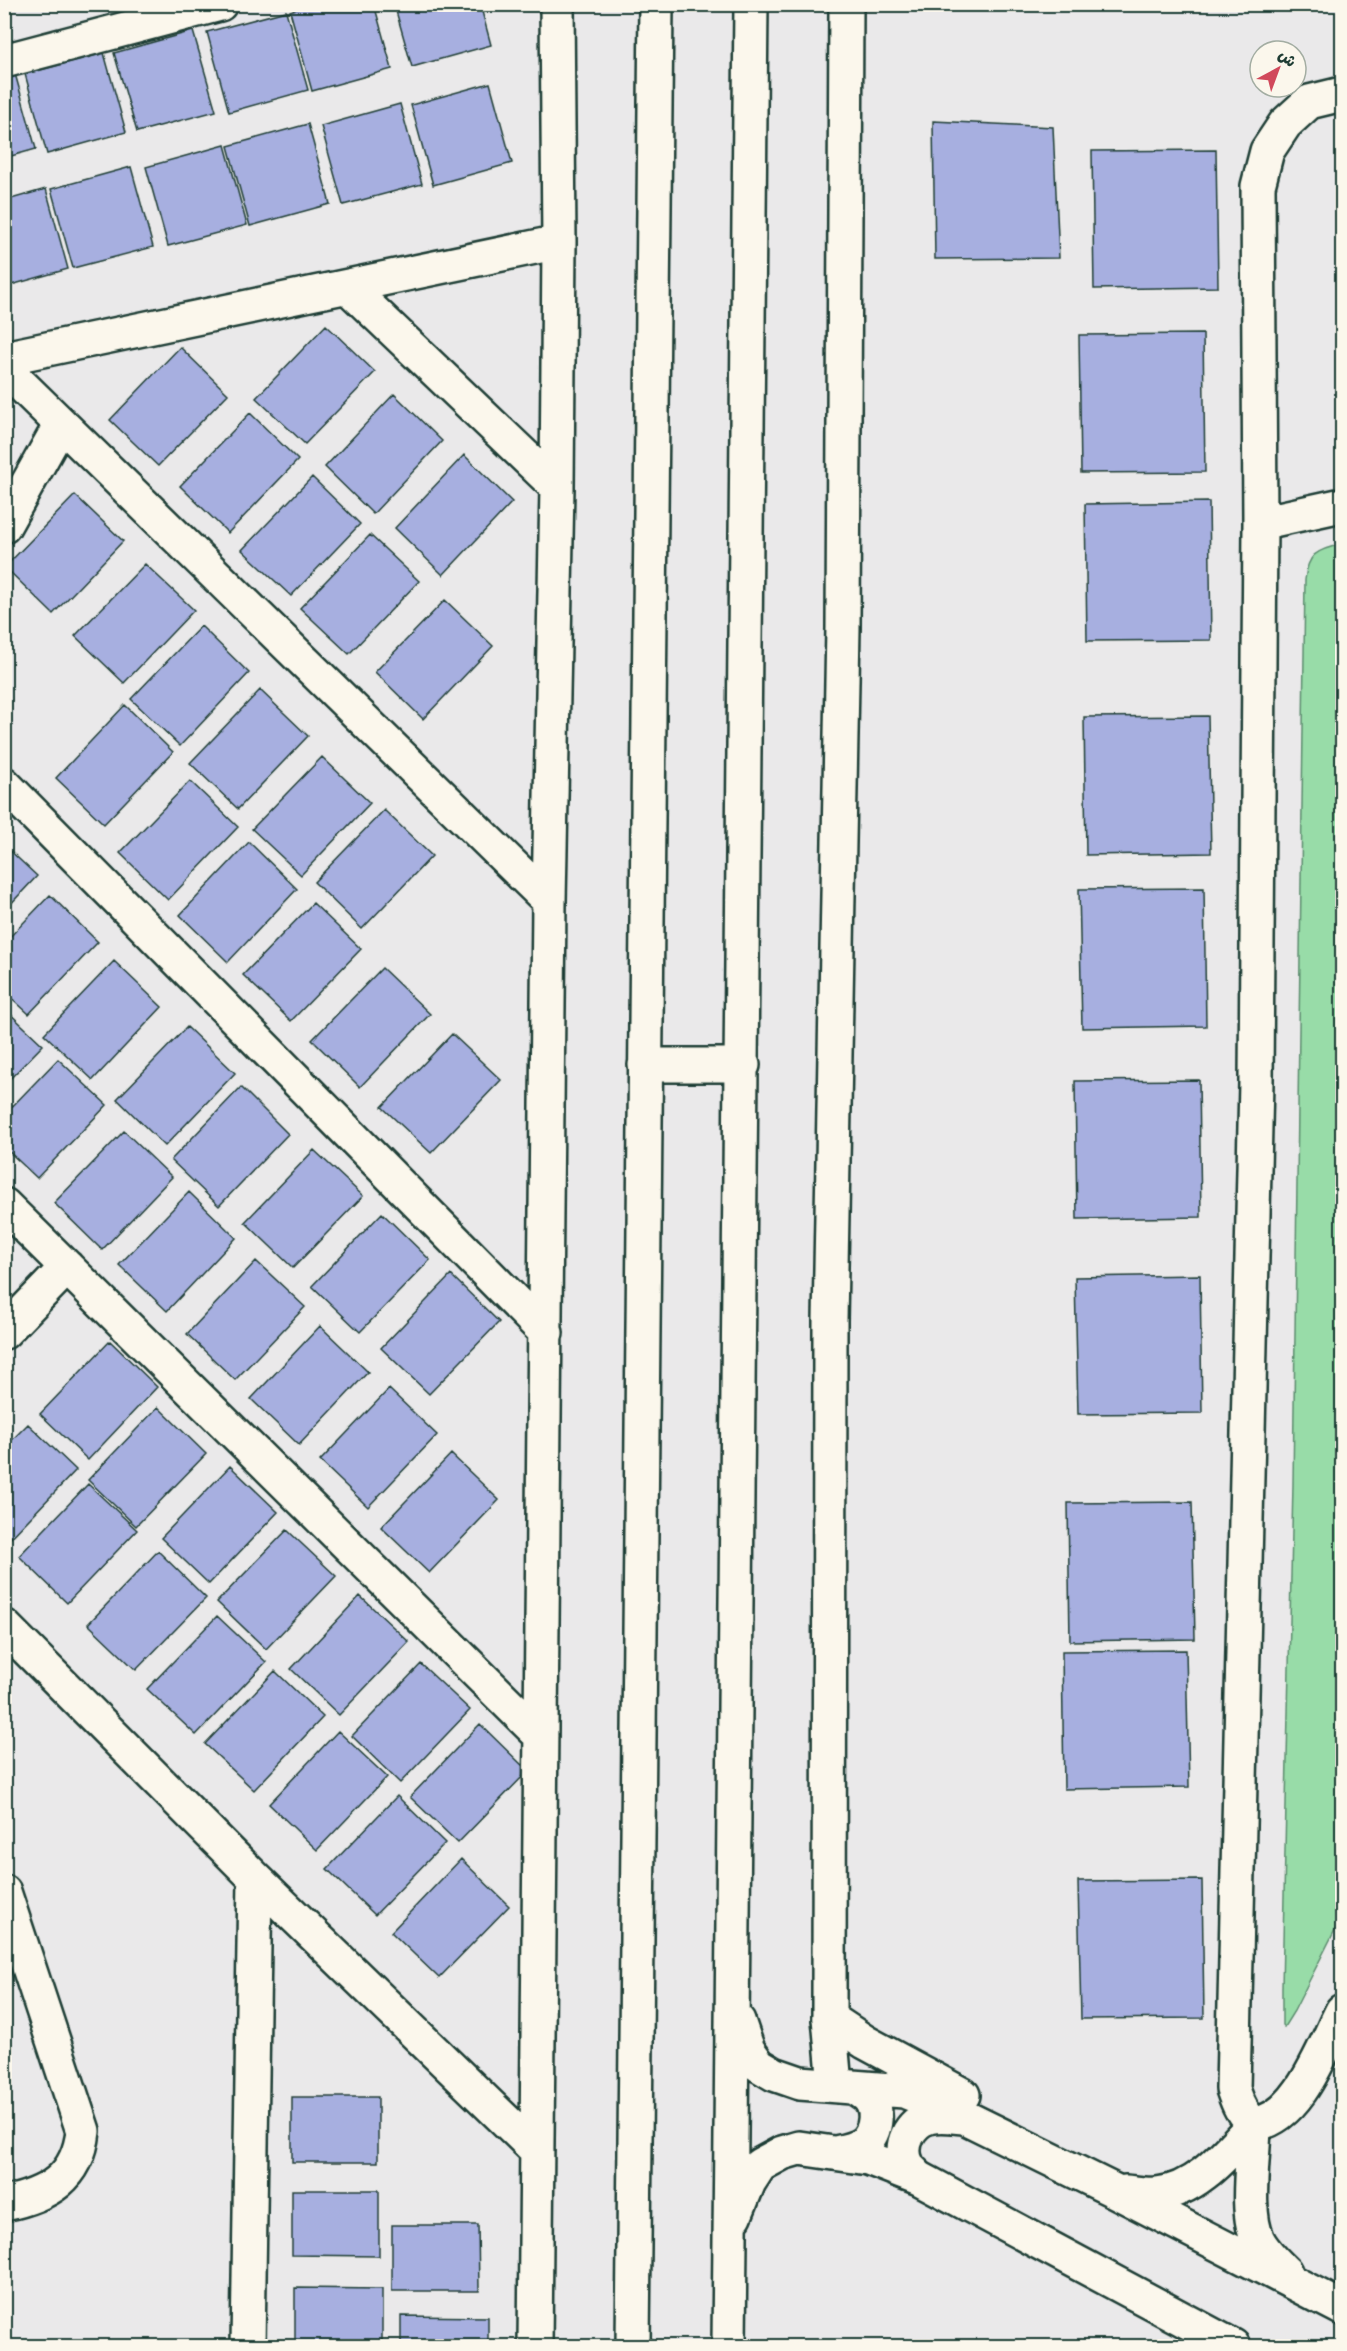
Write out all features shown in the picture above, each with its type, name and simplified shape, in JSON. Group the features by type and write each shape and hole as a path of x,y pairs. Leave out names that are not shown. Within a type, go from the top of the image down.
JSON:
{"street":[{"path":"4,61 220,4"},
{"path":"535,2346 549,901 557,487 559,242 557,4"},
{"path":"633,2346 656,4"},
{"path":"729,2346 752,4"},
{"path":"844,2086 829,2018 830,1321 842,640 846,4"},
{"path":"1302,2287 1273,2261 1258,2240 1251,2203 1254,2124 1241,2111 1233,2089 1256,1082 1260,523 1258,186 1267,151 1285,124 1309,102 1342,94"},
{"path":"4,358 349,288 559,242"},
{"path":"349,288 557,487"},
{"path":"4,368 549,901"},
{"path":"4,526 61,424"},
{"path":"1260,523 1342,505"},
{"path":"4,784 546,1333"},
{"path":"645,1065 743,1065"},
{"path":"4,1205 541,1736"},
{"path":"4,1332 67,1267"},
{"path":"4,1626 255,1878 537,2151"},
{"path":"248,2346 255,1878"},
{"path":"4,1892 83,2131 82,2146 67,2175 56,2185 33,2197 4,2204"},
{"path":"734,2007 748,2050 759,2065 774,2074 800,2082 904,2091 1058,2162 1342,2308"},
{"path":"1114,2191 1159,2194 1176,2190 1207,2172 1254,2124 1264,2123 1278,2115 1302,2090 1342,2011"},
{"path":"829,2018 865,2042 966,2097 1058,2162"},
{"path":"836,2153 855,2148 863,2143 870,2135 876,2114 866,2094 844,2086"},
{"path":"919,2178 907,2165 903,2151 907,2135 915,2125 929,2116 964,2117"},
{"path":"729,2232 749,2182 760,2164 782,2153 799,2148 868,2158 919,2178 1233,2346"}],"green space":[{"path":"1342,544 1342,1916 1284,2027 1282,2025 1282,1988 1293,1485 1305,580 1311,558 1315,554"}],"building":[{"path":"314,4 374,4 392,69 312,91 290,11"},
{"path":"394,4 480,4 491,45 412,67"},
{"path":"286,11 308,90 229,112 207,32"},
{"path":"193,31 216,111 137,132 114,53"},
{"path":"104,53 126,132 47,154 25,74"},
{"path":"14,70 36,149 4,158 4,72"},
{"path":"490,83 512,163 433,185 411,105"},
{"path":"400,104 422,184 343,205 321,126"},
{"path":"933,121 1053,127 1059,258 935,259"},
{"path":"308,124 330,204 250,226 228,146"},
{"path":"225,145 247,225 168,246 146,167"},
{"path":"1216,150 1218,287 1094,289 1092,151"},
{"path":"131,167 153,247 73,268 51,189"},
{"path":"46,189 68,269 4,287 4,201"},
{"path":"326,325 375,372 305,444 256,398"},
{"path":"1203,334 1205,472 1081,473 1079,335"},
{"path":"180,347 228,394 158,466 110,420"},
{"path":"394,394 442,441 373,514 325,467"},
{"path":"250,413 298,460 228,533 180,486"},
{"path":"464,455 512,502 443,575 395,528"},
{"path":"312,477 360,524 291,596 242,550"},
{"path":"75,495 123,541 53,614 5,567"},
{"path":"1209,502 1211,640 1087,641 1085,504"},
{"path":"370,535 419,581 349,654 300,608"},
{"path":"145,564 194,610 124,683 75,636"},
{"path":"445,600 493,646 423,719 375,672"},
{"path":"201,626 249,673 180,746 131,699"},
{"path":"260,690 308,736 238,809 190,763"},
{"path":"125,705 173,752 104,824 56,778"},
{"path":"1208,716 1211,853 1086,855 1084,717"},
{"path":"322,757 370,803 301,875 252,829"},
{"path":"190,781 238,827 168,900 120,853"},
{"path":"384,810 432,856 362,929 314,882"},
{"path":"249,842 297,889 228,962 180,915"},
{"path":"4,845 37,876 4,911"},
{"path":"1204,888 1206,1026 1082,1028 1079,889"},
{"path":"50,895 98,942 29,1014 4,991 4,943"},
{"path":"313,903 361,949 291,1021 243,975"},
{"path":"114,961 162,1007 93,1080 44,1034"},
{"path":"382,968 430,1014 360,1087 312,1040"},
{"path":"4,1008 43,1045 4,1085"},
{"path":"187,1027 235,1073 165,1146 117,1099"},
{"path":"452,1034 501,1080 431,1153 382,1107"},
{"path":"58,1059 107,1105 37,1178 4,1147 4,1115"},
{"path":"1199,1080 1201,1217 1077,1219 1075,1081"},
{"path":"241,1087 288,1134 219,1206 171,1160"},
{"path":"124,1131 172,1177 102,1250 54,1203"},
{"path":"314,1150 363,1196 293,1268 245,1222"},
{"path":"189,1192 236,1238 167,1311 119,1265"},
{"path":"382,1213 430,1260 360,1332 312,1286"},
{"path":"256,1261 305,1307 235,1380 187,1334"},
{"path":"451,1275 499,1322 429,1394 381,1348"},
{"path":"1200,1275 1202,1413 1078,1414 1075,1277"},
{"path":"320,1326 368,1372 299,1445 251,1399"},
{"path":"110,1341 157,1387 88,1460 40,1414"},
{"path":"389,1389 437,1435 368,1507 320,1461"},
{"path":"158,1407 206,1454 136,1526 88,1480"},
{"path":"28,1424 76,1470 6,1543 4,1448"},
{"path":"451,1454 499,1500 429,1573 381,1527"},
{"path":"230,1466 278,1512 209,1584 161,1538"},
{"path":"88,1484 137,1530 67,1603 19,1556"},
{"path":"1192,1502 1195,1639 1070,1641 1068,1503"},
{"path":"287,1530 336,1576 266,1649 217,1602"},
{"path":"158,1551 206,1598 136,1670 88,1624"},
{"path":"360,1596 409,1642 339,1715 291,1669"},
{"path":"217,1616 266,1662 196,1735 147,1689"},
{"path":"1186,1650 1189,1787 1064,1789 1062,1651"},
{"path":"421,1664 470,1710 400,1783 352,1736"},
{"path":"275,1671 323,1717 254,1790 205,1744"},
{"path":"480,1724 528,1771 458,1843 410,1797"},
{"path":"338,1731 387,1777 317,1850 269,1804"},
{"path":"397,1796 445,1843 375,1915 327,1869"},
{"path":"461,1859 509,1906 439,1978 391,1932"},
{"path":"1202,1880 1204,2018 1081,2019 1078,1881"},
{"path":"292,2097 378,2097 378,2162 292,2162"},
{"path":"292,2190 379,2190 379,2256 292,2255"},
{"path":"392,2225 478,2225 479,2291 392,2291"},
{"path":"295,2288 382,2289 382,2346 295,2346"},
{"path":"401,2316 488,2317 488,2346 401,2346"}]}
